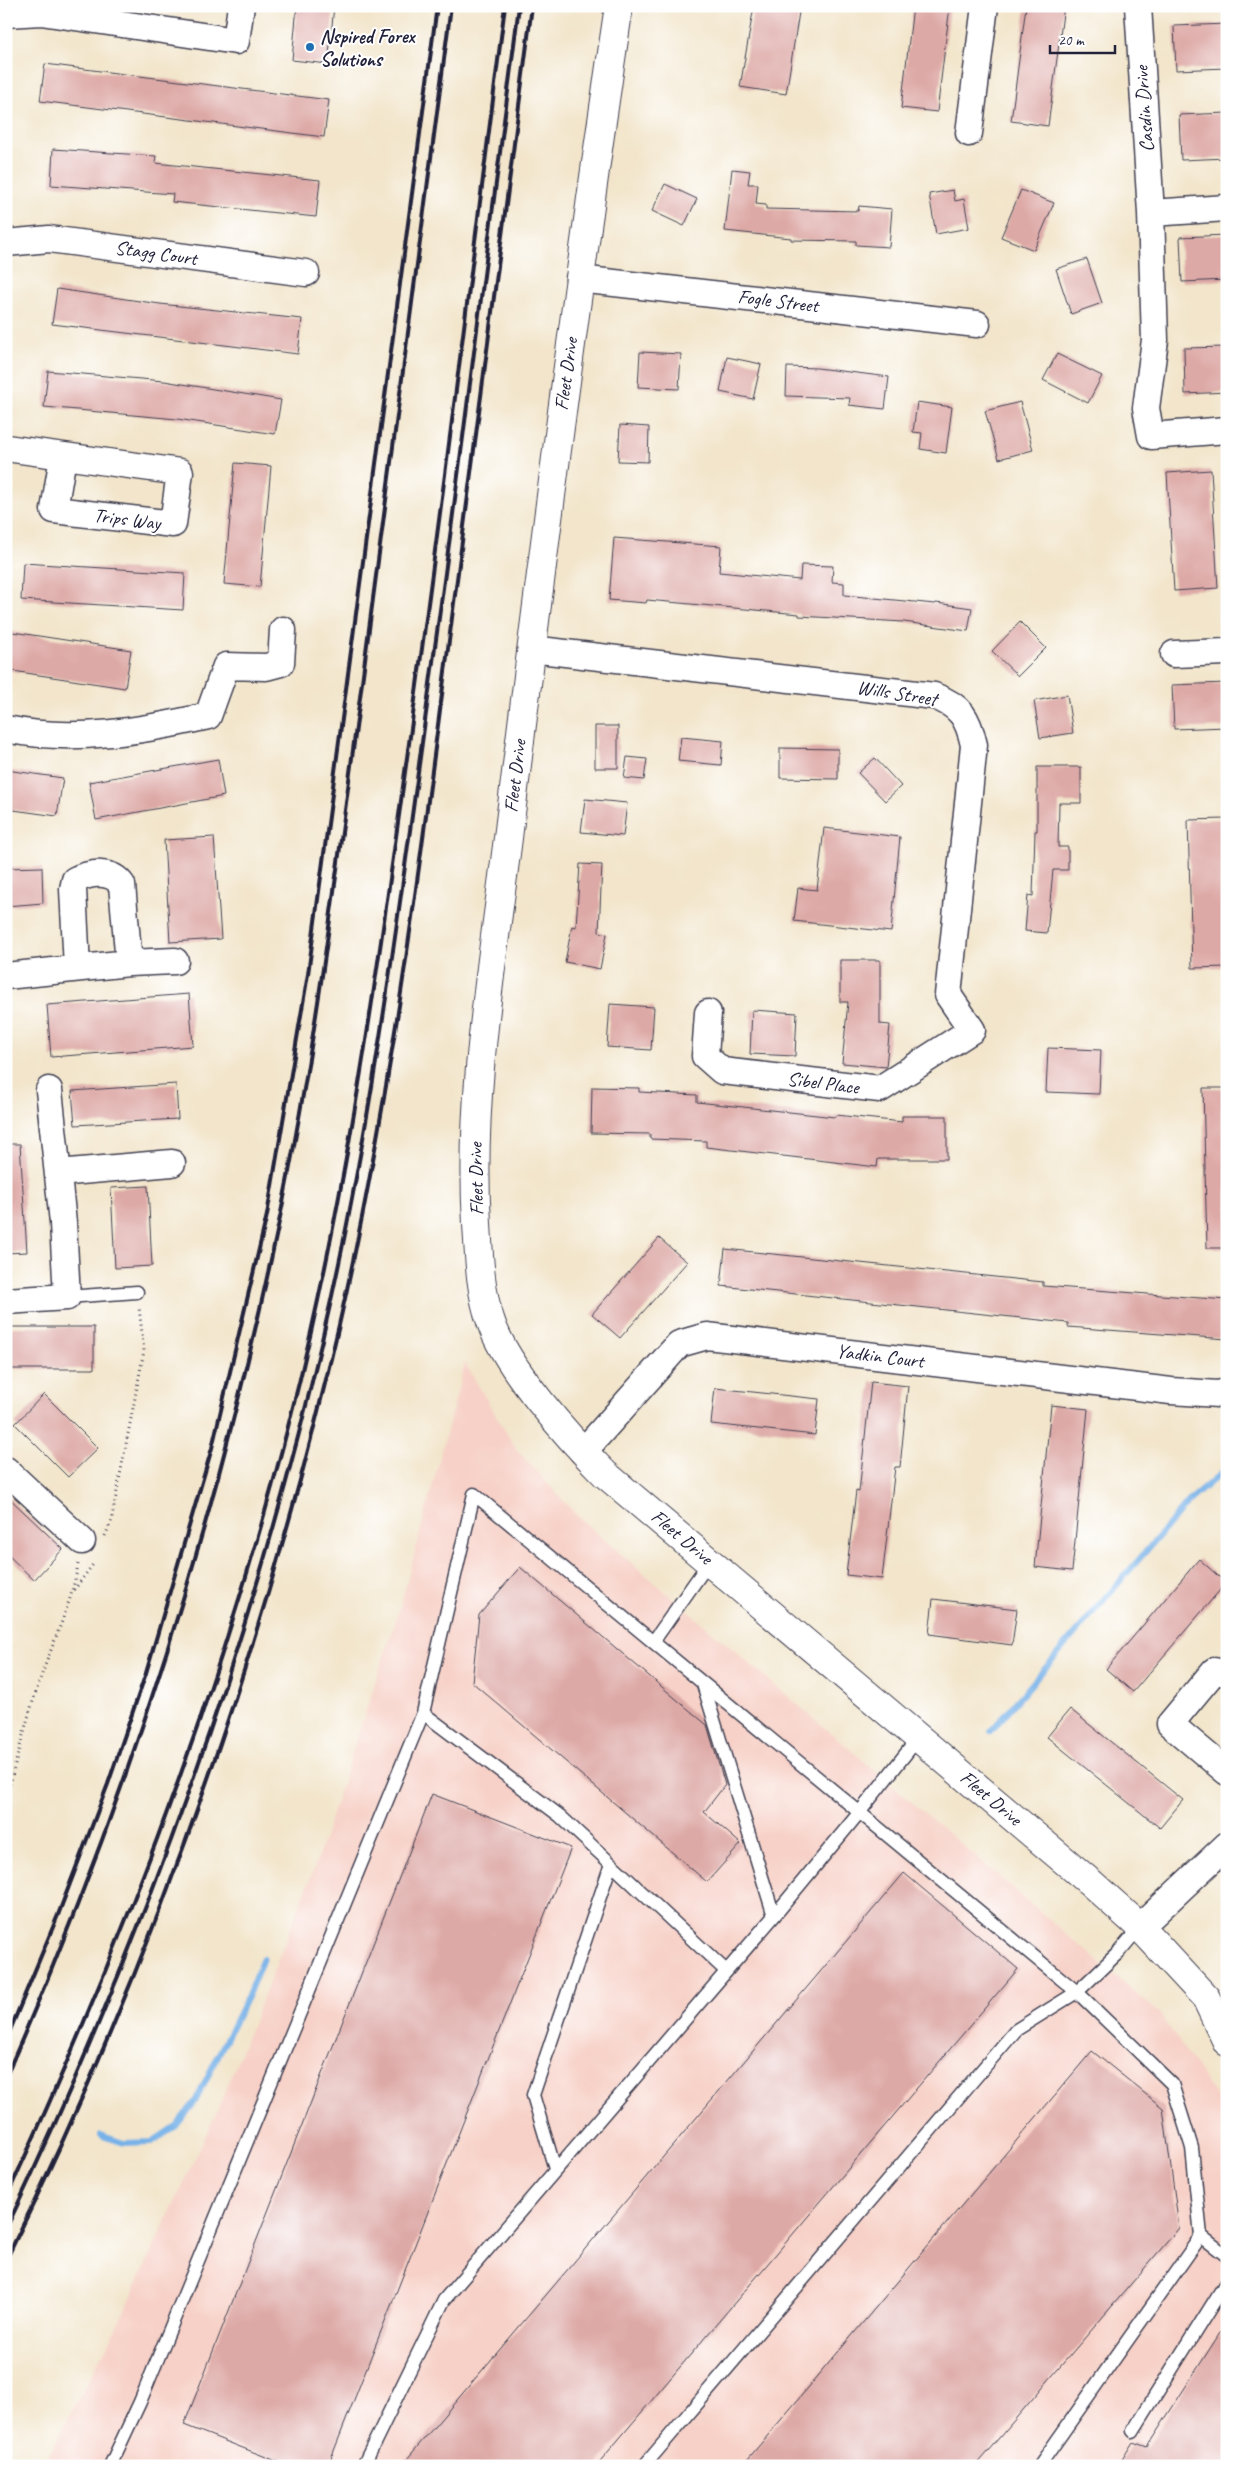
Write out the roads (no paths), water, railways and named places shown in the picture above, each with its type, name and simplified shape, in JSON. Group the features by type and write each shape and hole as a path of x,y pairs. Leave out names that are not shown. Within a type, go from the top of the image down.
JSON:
{"street":[{"path":"6,14 41,9 236,40 240,6"},
{"name":"Fleet Drive","path":"620,6 579,279 531,649 479,1076 474,1183 485,1298 491,1323 499,1342 523,1379 583,1452 605,1474 1092,1883 1140,1927 1206,1998 1227,2042"},
{"path":"969,133 985,6"},
{"name":"Casdin Drive","path":"1138,6 1151,213 1155,340 1146,408 1152,436 1227,430"},
{"path":"1151,213 1227,208"},
{"name":"Stagg Court","path":"6,243 49,239 306,273"},
{"name":"Fogle Street","path":"579,279 977,324"},
{"name":"Trips Way","path":"6,448 180,472 174,524 54,510 63,457"},
{"path":"6,729 29,734 71,736 152,729 208,716 226,666 266,667 281,663 284,630"},
{"name":"Wills Street","path":"531,649 934,696 948,701 962,714 970,726 974,745 948,995 972,1030"},
{"path":"1174,654 1227,652"},
{"path":"77,968 72,889 75,880 82,876 100,874 116,876 122,885 129,963"},
{"path":"6,976 129,963 175,961"},
{"name":"Sibel Place","path":"708,1013 705,1056 722,1071 880,1089 972,1030"},
{"path":"6,1302 67,1297 64,1223 49,1090"},
{"path":"58,1173 172,1163"},
{"name":"Yadkin Court","path":"583,1452 678,1344 707,1336 1171,1391 1218,1394 1227,1392"},
{"path":"6,1470 93,1549"},
{"path":"1226,1769 1170,1724 1214,1671 1227,1673"},
{"path":"1140,1927 1227,1845"}],"lane":[{"path":"67,1297 137,1292"},
{"path":"110,2466 140,2402 423,1712 474,1494 859,1814 1077,1992 1172,2084 1192,2148 1201,2236 1039,2466"},
{"path":"653,1642 710,1561"},
{"path":"703,1684 774,1916"},
{"path":"423,1712 560,1816 725,1970"},
{"path":"363,2466 444,2300 725,1970 774,1916 859,1814 919,1737"},
{"path":"555,2169 533,2095 611,1864"},
{"path":"644,2466 1016,2030 1077,1992 1118,1953 1140,1927"},
{"path":"1201,2236 1227,2256"},
{"path":"1133,2431 1227,2281"}],"waterway":[{"path":"991,1731 1190,1500 1227,1468"},
{"path":"100,2135 124,2143 152,2142 176,2126 195,2102 248,1995 263,1958"}],"railway":[{"path":"6,2040 58,1915 108,1784 146,1673 212,1448 267,1215 308,974 437,6"},
{"path":"6,2076 88,1878 159,1677 219,1472 246,1368 285,1195 310,1056 331,916 451,6"},
{"path":"6,2198 99,1987 181,1773 219,1664 253,1554 284,1444 311,1332 340,1193 385,913 431,581 505,6"},
{"path":"6,2229 56,2122 103,2013 147,1904 188,1793 226,1681 261,1568 293,1455 322,1340 352,1199 388,986 444,581 519,6"},
{"path":"6,2260 110,2034 200,1802 276,1566 309,1446 339,1325 372,1165 411,922 532,6"}],"place":[{"name":"Nspired Forex Solutions","path":"310,47"}]}
